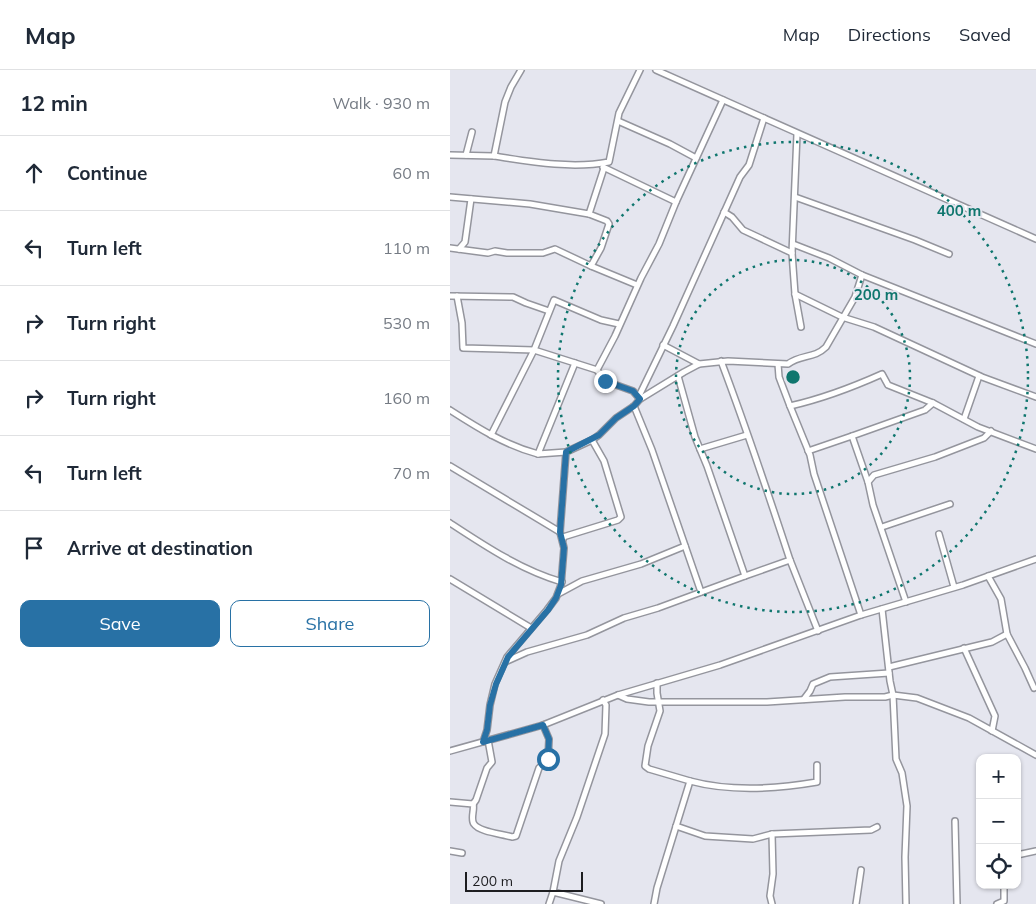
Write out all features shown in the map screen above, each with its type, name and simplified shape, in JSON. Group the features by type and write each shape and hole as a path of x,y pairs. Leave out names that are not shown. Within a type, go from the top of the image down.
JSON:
{"street":[{"path":"494,156 505,102 511,87 522,70"},
{"path":"589,214 603,166 609,162 619,113 640,70"},
{"path":"656,70 1036,240"},
{"path":"596,370 605,356 659,244 676,202 723,100"},
{"path":"450,410 491,435 518,448 538,454 566,452 592,440 616,418 634,406 673,326 740,177 749,165 764,118"},
{"path":"618,121 670,144 696,158"},
{"path":"466,155 472,132"},
{"path":"797,134 792,253 795,294 801,327"},
{"path":"450,154 494,156 553,164 603,166 676,202"},
{"path":"795,196 949,254"},
{"path":"450,197 530,204 589,214 607,221 609,224 601,248 591,266"},
{"path":"458,250 465,242 472,199"},
{"path":"724,212 732,217 742,230 792,253"},
{"path":"793,244 829,258 862,275 1036,344"},
{"path":"450,248 488,253 495,250 507,253 543,253 555,250 638,285"},
{"path":"639,398 646,396 699,364 721,361 788,364 796,358 820,353 832,338 842,317 855,297 862,275"},
{"path":"795,294 842,317 874,327 979,376 1036,398"},
{"path":"450,296 513,296 549,311"},
{"path":"457,296 462,323 463,348 534,350 596,370 605,381 633,391 639,398"},
{"path":"491,435 534,350 554,300 601,320 619,324"},
{"path":"663,345 699,364"},
{"path":"721,361 766,486 790,560 818,631"},
{"path":"538,454 575,363"},
{"path":"778,364 779,377 808,451 861,615"},
{"path":"790,406 811,402 882,374 888,385 933,403 991,432 1036,449"},
{"path":"678,376 700,449 745,576"},
{"path":"964,419 979,376"},
{"path":"808,451 924,410 933,403"},
{"path":"634,406 652,450 701,592"},
{"path":"868,482 874,475 935,457 984,438 991,432"},
{"path":"700,449 747,435"},
{"path":"852,436 906,602"},
{"path":"563,539 563,537 618,520 621,517 604,461 592,440"},
{"path":"543,725 549,739 548,759 539,768 516,836 512,837 486,832 474,825 472,822 473,804 487,768 492,762 486,741 490,705 496,684 508,657 548,610 562,582 564,548 560,532 566,452"},
{"path":"450,466 560,532"},
{"path":"882,528 950,504"},
{"path":"450,523 510,560 542,577 562,582"},
{"path":"939,534 954,587"},
{"path":"557,595 582,581 641,564 685,546"},
{"path":"450,759 451,751 543,725 603,700 720,665 861,615 954,587 1036,559"},
{"path":"507,661 527,652 587,635 624,618 658,608 790,560"},
{"path":"988,576 1001,599 1007,634 1034,688"},
{"path":"450,579 531,628"},
{"path":"882,610 893,695 896,759 902,774 907,806 906,904"},
{"path":"804,700 813,684 830,677 889,670 964,648 992,642 1007,634"},
{"path":"964,648 994,716 992,731"},
{"path":"657,683 659,716 655,722 648,746 645,766 649,770 690,781 731,788 797,785 817,782 817,764"},
{"path":"618,695 627,699 659,702 767,702 845,697 885,697 893,695 924,701 969,718 1036,755"},
{"path":"549,904 559,860 577,817 605,734 606,705 603,700"},
{"path":"654,904 690,781"},
{"path":"450,802 473,804"},
{"path":"956,821 957,904"},
{"path":"676,826 705,836 753,839 772,834 871,830 877,827"},
{"path":"772,834 773,874 770,896 772,904"},
{"path":"450,851 462,853"},
{"path":"1021,854 1036,851"},
{"path":"856,904 861,870"},
{"path":"997,904 1004,901 1004,889"},
{"path":"553,892 601,904"}],"route":[{"path":"548,759 549,739 543,725 483,742 496,684 508,657 548,610 556,598 561,585 564,548 560,532 566,452 599,435 616,418 634,406 640,399 633,391 605,381"}]}
